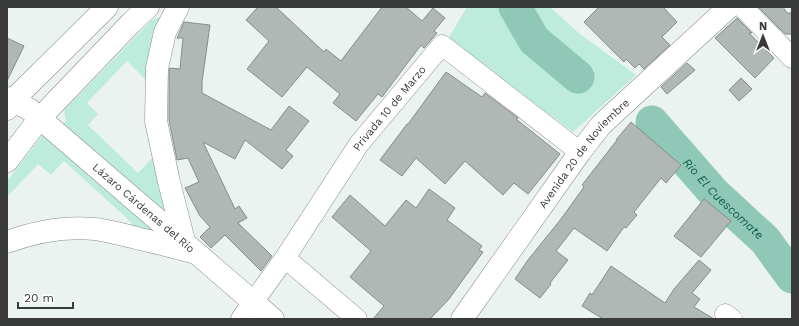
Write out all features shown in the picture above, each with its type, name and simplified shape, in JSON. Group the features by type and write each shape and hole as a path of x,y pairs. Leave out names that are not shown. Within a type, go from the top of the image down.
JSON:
{"main road":[{"path":"9,103 107,7"},
{"path":"7,162 40,118 148,7"},
{"path":"7,242 35,233 65,229 93,229 190,247 169,182 156,121 157,68 165,32 178,7"},
{"name":"Avenida 20 de Noviembre","path":"462,319 580,152 601,125 729,7"},
{"name":"Lázaro Cárdenas del Río","path":"9,103 29,109 190,247 247,311 273,319"}],"street":[{"path":"742,7 792,58"},
{"path":"772,36 792,38"},
{"name":"Privada 10 de Marzo","path":"247,311 285,258 359,144 442,45 580,152"},
{"path":"285,258 357,319"}],"green space":[{"path":"467,7 551,7 580,34 636,75 573,132 448,39"},
{"path":"161,17 147,81 127,61 87,103 98,114 88,125 138,173 153,157 179,237 126,232 132,223 64,161 51,175 38,164 7,197 7,181 44,133 53,134 66,121 64,110 152,20"}],"building":[{"path":"258,7 276,7 324,52 326,49 341,61 382,7 406,7 422,21 433,8 445,18 434,31 437,33 424,48 421,45 382,97 378,94 356,121 333,103 340,94 307,67 282,97 247,69 269,41 246,20"},
{"path":"599,7 663,7 677,22 662,37 670,45 644,69 639,64 635,68 626,59 624,62 584,22"},
{"path":"758,7 783,7 787,13 792,13 792,34 785,34"},
{"path":"737,18 752,33 749,33 774,58 755,78 715,38"},
{"path":"184,22 210,25 202,82 202,93 271,130 289,106 309,121 286,150 293,156 282,169 245,140 235,159 203,142 235,209 239,206 247,218 238,223 272,256 261,271 225,235 211,248 200,237 210,227 200,216 185,188 199,182 188,158 177,160 169,120 169,69 180,69 183,38 177,38"},
{"path":"7,38 24,46 7,81"},
{"path":"687,63 695,70 667,94 661,87"},
{"path":"446,72 482,97 485,93 518,118 516,119 560,154 528,194 514,183 503,195 465,161 445,184 416,158 402,176 380,160"},
{"path":"741,78 752,89 739,101 729,90"},
{"path":"631,122 681,165 666,183 661,178 634,212 637,215 626,228 624,227 607,251 574,228 556,251 568,260 540,298 515,279 584,187 582,185"},
{"path":"429,189 455,208 447,220 482,246 479,250 483,252 449,299 430,319 373,319 384,306 350,277 371,251 332,217 350,195 385,226 406,200 416,208"},
{"path":"704,199 731,221 701,257 674,236"},
{"path":"699,260 711,270 692,293 700,299 694,307 714,319 603,319 582,306 590,293 592,295 611,266 665,303 674,289"}],"waterway":[{"name":"Rio El Cuescomate","path":"515,7 534,40 578,77"},
{"name":"Rio El Cuescomate","path":"652,122 715,194 765,240 792,277"}]}
